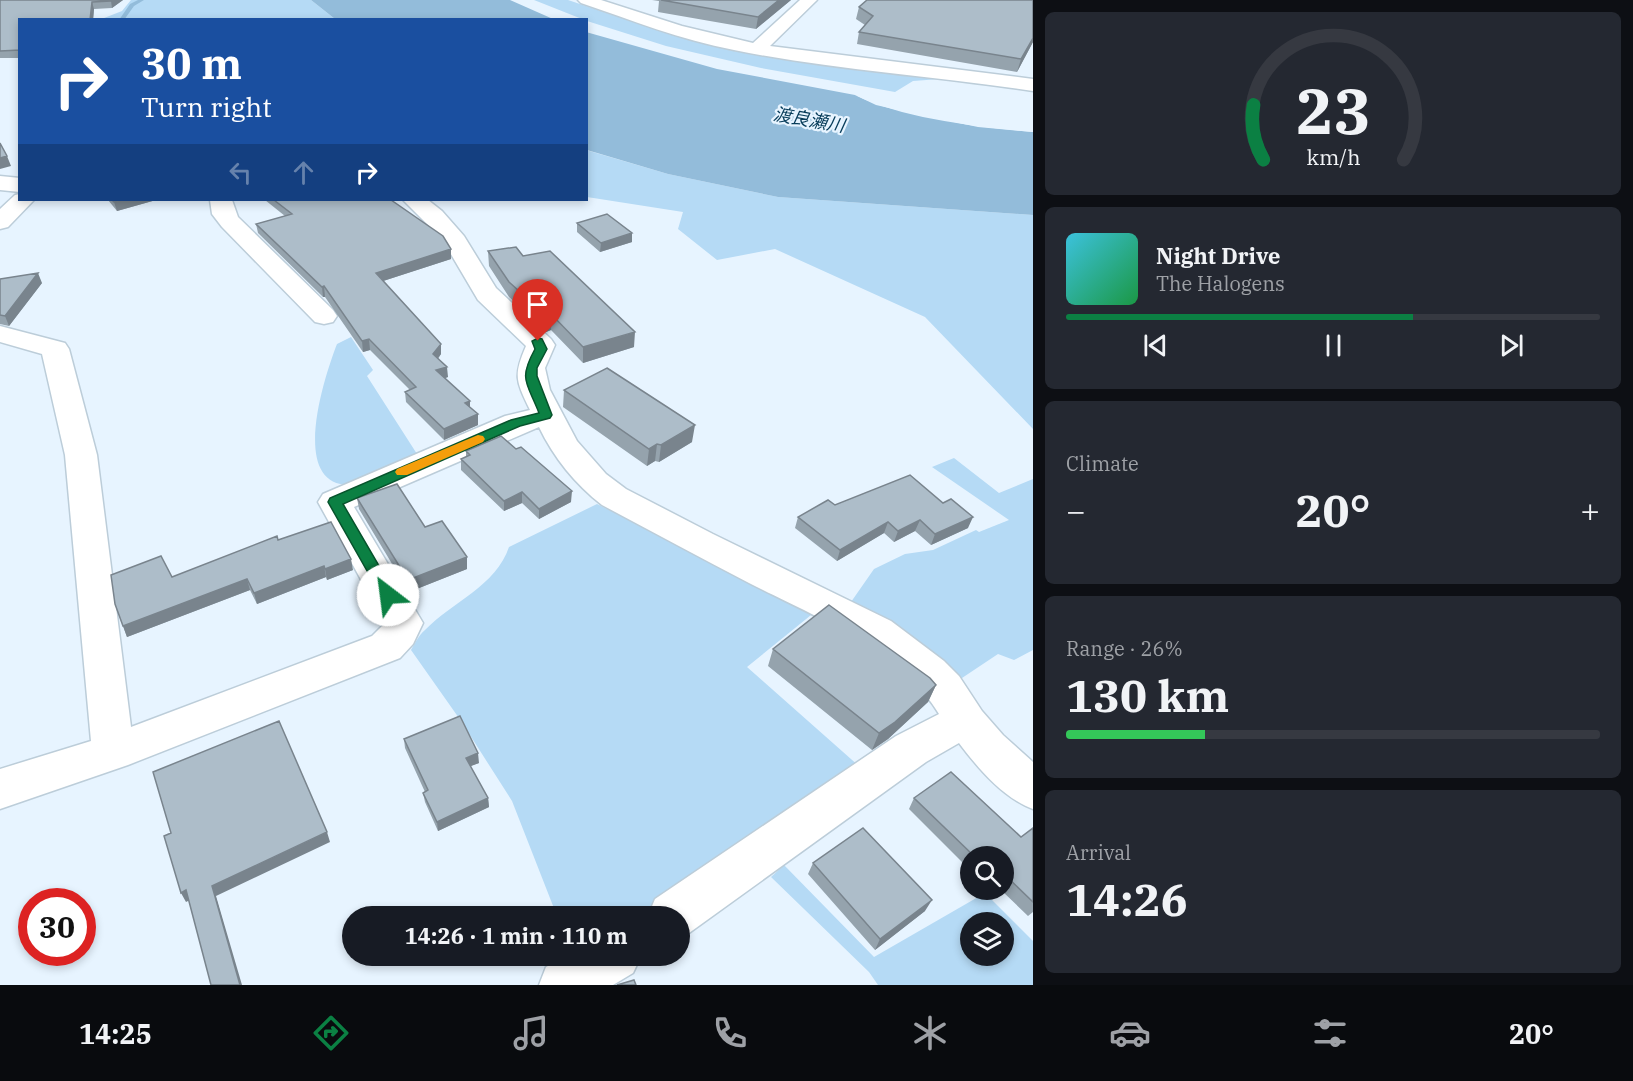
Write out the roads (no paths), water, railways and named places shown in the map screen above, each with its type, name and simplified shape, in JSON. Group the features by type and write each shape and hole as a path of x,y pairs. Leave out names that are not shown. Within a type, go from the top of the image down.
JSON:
{"street":[{"path":"586,0 699,37 757,49 807,57 951,72 1033,85"},
{"path":"757,49 809,0"},
{"path":"0,183 18,185"},
{"path":"0,222 22,201"},
{"path":"221,201 224,214 230,222 324,316"},
{"path":"416,201 428,208 459,246 479,284 487,294 541,345 531,368 531,376 546,415 578,466 614,497 878,632 930,672 988,748 1033,789"},
{"path":"0,334 55,349 82,465 113,752"},
{"path":"0,789 113,752 386,647 400,633 404,623 335,502 516,423 546,415"},
{"path":"686,906 911,749 950,728 967,723"},
{"path":"564,985 598,966"}],"water":[{"path":"311,0 510,0 551,18 334,18"},
{"name":"渡良瀬川","path":"588,33 717,69 855,95 919,116 1033,132 1033,215 778,197 668,174 588,150"}],"waterway":[{"path":"122,18 132,5 142,0"}]}
